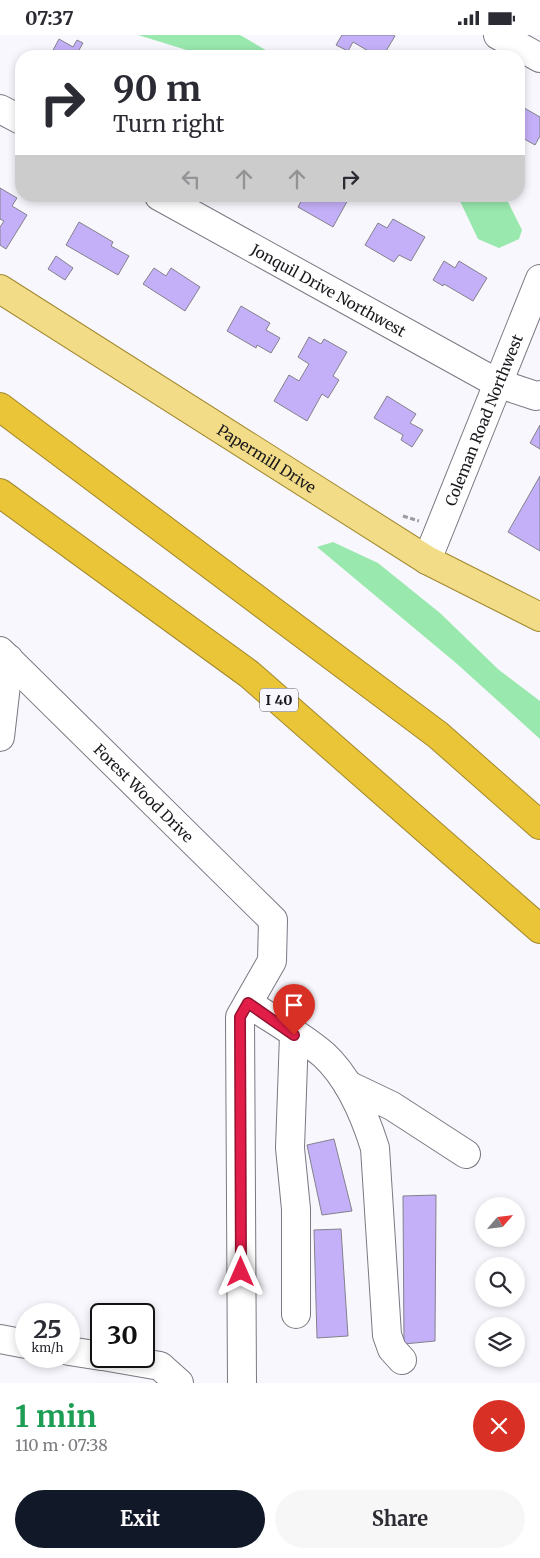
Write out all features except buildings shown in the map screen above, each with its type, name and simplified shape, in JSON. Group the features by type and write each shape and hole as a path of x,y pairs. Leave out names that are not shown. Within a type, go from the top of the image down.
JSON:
{"highway":[{"path":"0,407 438,735 540,825"},
{"name":"I 40","path":"0,493 249,674 540,929"}],"main road":[{"name":"Papermill Drive","path":"0,289 427,560 540,617"}],"street":[{"path":"498,35 540,58"},
{"path":"0,109 15,117"},
{"name":"Jonquil Drive Northwest","path":"170,202 498,383 538,397"},
{"name":"Coleman Road Northwest","path":"427,560 540,279"},
{"path":"0,737 8,659"},
{"name":"Forest Wood Drive","path":"8,659 273,921 272,961 248,1003"},
{"path":"242,1383 240,1017 248,1003 324,1056 348,1085 366,1119 375,1148 386,1335 392,1349 402,1360"},
{"path":"294,1035 290,1148 296,1209 296,1314"},
{"path":"348,1085 392,1106 466,1154"},
{"path":"0,1339 15,1342"},
{"path":"155,1364 160,1365 180,1383"}],"green space":[{"path":"138,35 240,35 266,50 187,50"},
{"path":"460,202 508,202 522,230 519,239 499,248 478,239"},
{"path":"333,542 378,563 440,613 499,670 540,701 540,739 456,663 317,547"}],"route":[{"path":"241,1272 240,1017 248,1003 294,1035"}]}
